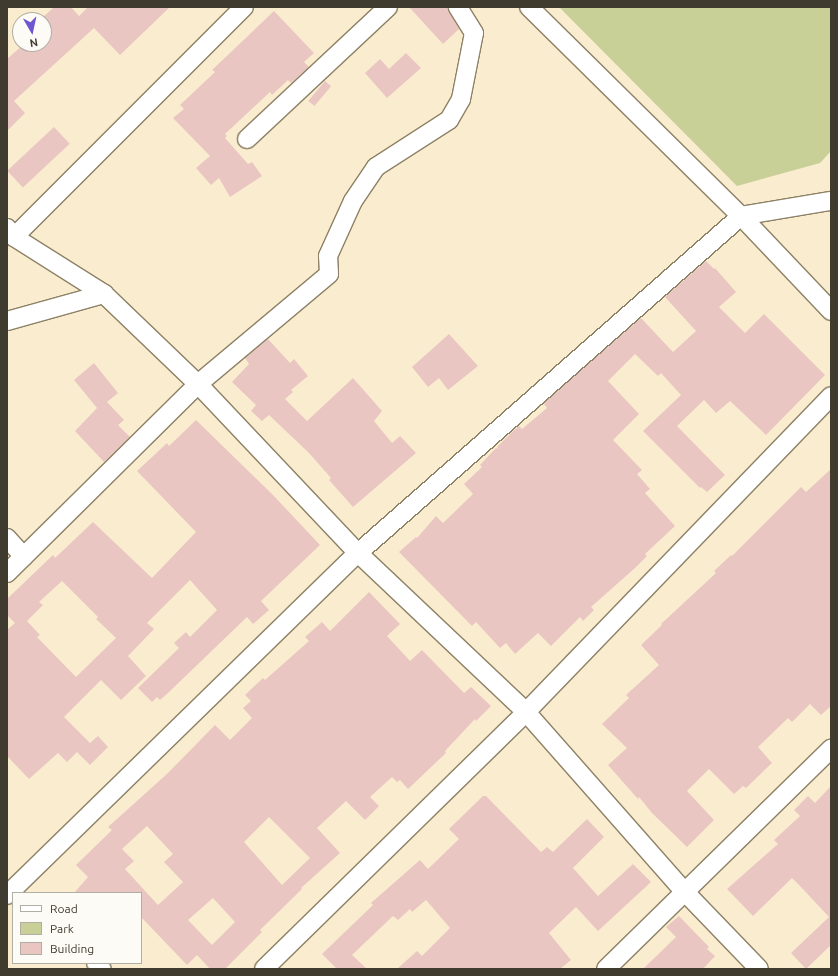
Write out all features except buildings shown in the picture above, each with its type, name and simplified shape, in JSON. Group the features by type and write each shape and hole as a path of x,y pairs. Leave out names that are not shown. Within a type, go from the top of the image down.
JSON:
{"street":[{"path":"244,7 10,232 104,294 198,384 358,553 526,712 684,891 759,969"},
{"path":"248,139 388,7"},
{"path":"7,573 198,384 329,274 328,256 353,201 376,167 449,120 461,99 474,33 458,7"},
{"path":"529,7 741,216 831,311"},
{"path":"14,887 358,553 741,216 831,201"},
{"path":"7,321 104,294"},
{"path":"264,969 526,712 831,396"},
{"path":"7,538 24,557"},
{"path":"606,969 684,891 831,749"}],"green space":[{"path":"559,7 831,7 831,151 820,163 737,186"}]}
